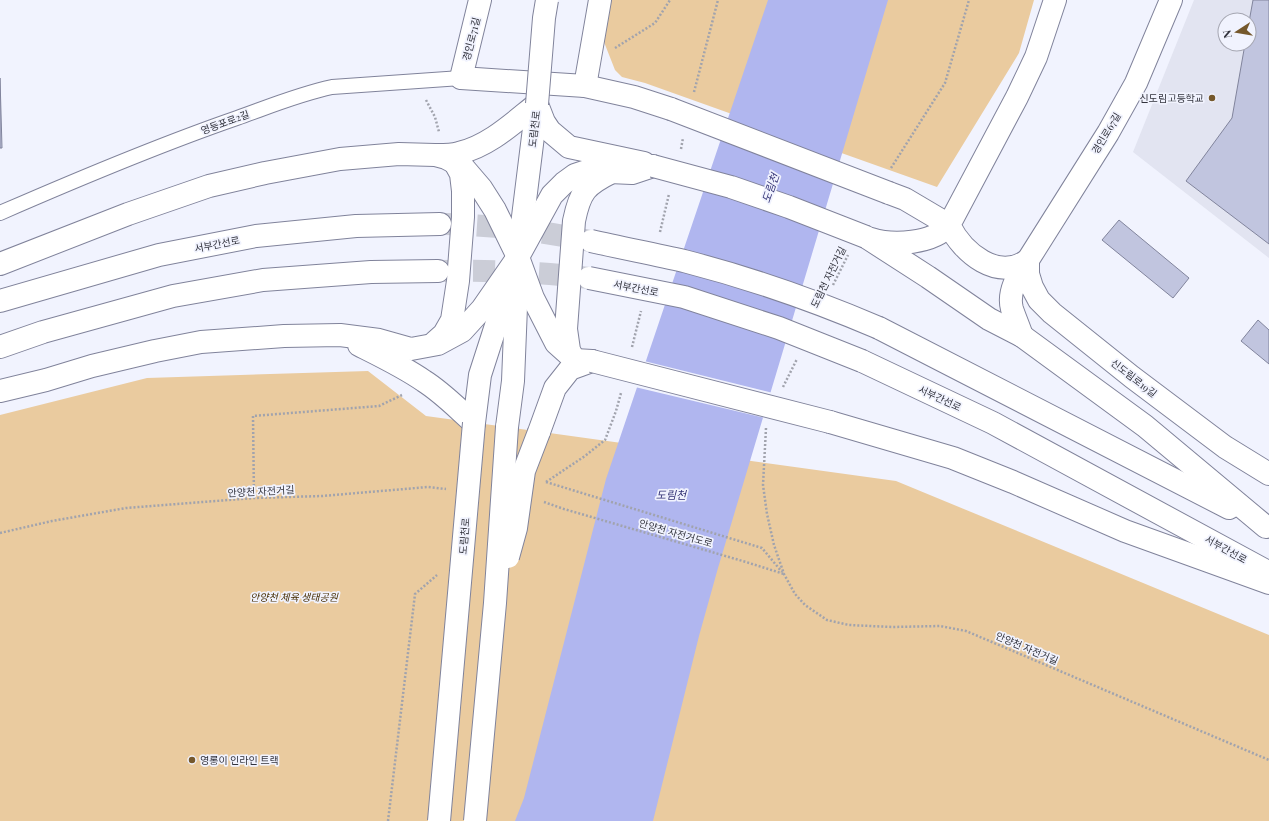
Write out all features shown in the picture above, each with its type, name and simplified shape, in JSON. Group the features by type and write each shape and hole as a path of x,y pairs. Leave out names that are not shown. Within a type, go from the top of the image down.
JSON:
{"main road":[{"name":"경인로71길","path":"461,78 480,0"},
{"name":"도림천로","path":"476,821 495,603 507,428 513,381 518,257 537,104 544,18 547,0"},
{"path":"585,86 600,0"},
{"path":"0,264 128,214 209,186 265,173 340,159 444,152 457,154 477,147 499,134 537,104 544,122 550,131 569,146 653,166 731,187 789,207 878,241 895,242 923,240 938,235 949,225 1036,57 1055,0"},
{"name":"경인로67길","path":"1022,336 1012,308 1012,293 1017,278 1108,133 1132,89 1171,0"},
{"path":"461,78 585,86 634,97 888,184 904,199 949,225 959,243 967,251 992,266 998,268 1009,268 1022,264 1028,260"},
{"path":"444,152 470,174 495,210 518,257 533,298 556,342 583,361 830,422 953,458 1013,482 1125,531 1269,583"},
{"path":"426,347 444,334 452,320 463,217 463,191 461,174 444,152"},
{"path":"0,391 46,380 92,366 201,342 284,336 340,335 378,340 411,349 426,347 449,338 462,330 473,320 518,257 552,195 575,175 587,171 632,173 653,166"},
{"path":"583,361 569,350 566,329 574,221 577,205 584,192 595,180 612,172"},
{"name":"서부간선로","path":"0,301 159,255 256,236 356,226 440,224"},
{"path":"866,237 928,277 988,319 1022,336 1145,426 1268,528"},
{"path":"592,241 684,262 781,290 836,310 879,328 1268,528"},
{"name":"도림천로","path":"438,821 474,423 480,375 518,257"},
{"name":"신도림로19길","path":"1028,260 1028,274 1032,287 1039,300 1052,313 1132,378 1225,447 1269,474"},
{"path":"0,347 43,332 172,296 263,280 371,272 438,271"},
{"name":"서부간선로","path":"589,278 684,297 779,328 862,362 1022,437 1269,572"},
{"path":"340,335 393,362 424,381 441,393 474,423"},
{"path":"495,603 516,528 524,471 555,388 570,369 583,361"}],"lane":[{"name":"영등포로2길","path":"0,213 69,183 209,127 311,92 332,87 461,78"}],"path":[{"path":"614,48 655,23 670,0"},
{"path":"888,184 945,83 969,0"},
{"path":"424,95 435,117 444,152"},
{"name":"도림천 자전거길","path":"832,287 850,252"},
{"path":"781,393 798,358"},
{"path":"254,498 253,416 379,406 403,394"},
{"path":"767,421 763,485 767,514 774,545 784,574"},
{"path":"546,482 762,548 784,574"},
{"name":"안양천 자전거길","path":"0,533 52,521 126,508 254,498 322,496 428,487 450,489"},
{"name":"안양천 자전거도로","path":"564,509 784,574"},
{"name":"안양천 자전거길","path":"784,574 794,594 805,605 827,620 849,625 892,627 940,626 966,631 1269,760"},
{"path":"388,821 415,594"}],"shaded area":[{"name":"신도림고등학교","path":"1194,0 1269,0 1269,258 1133,152"}],"green space":[{"path":"610,0 1034,0 1019,53 937,187 645,83 622,77 615,70 604,42"},
{"name":"안양천 체육 생태공원","path":"368,371 426,416 896,481 1269,635 1269,821 0,821 0,415 147,378"}],"water":[{"name":"도림천","path":"768,0 888,0 718,568 699,636 653,821 515,821 524,798 606,479"}],"pier":[{"path":"644,361 773,393 765,418 635,387"}],"building":[{"path":"1253,0 1269,0 1269,244 1186,181 1232,118 1244,52 1257,52 1257,12 1251,12"},
{"path":"0,78 2,148 0,148"},
{"path":"1119,220 1189,278 1173,298 1102,240"},
{"path":"1258,320 1269,330 1269,364 1241,341"}],"tunnel":[{"path":"444,224 517,229 590,241"},
{"path":"440,271 514,272 589,278"}],"place":[{"name":"신도림고등학교","path":"1212,98"},
{"name":"영롱이 인라인 트랙","path":"192,760"}]}
